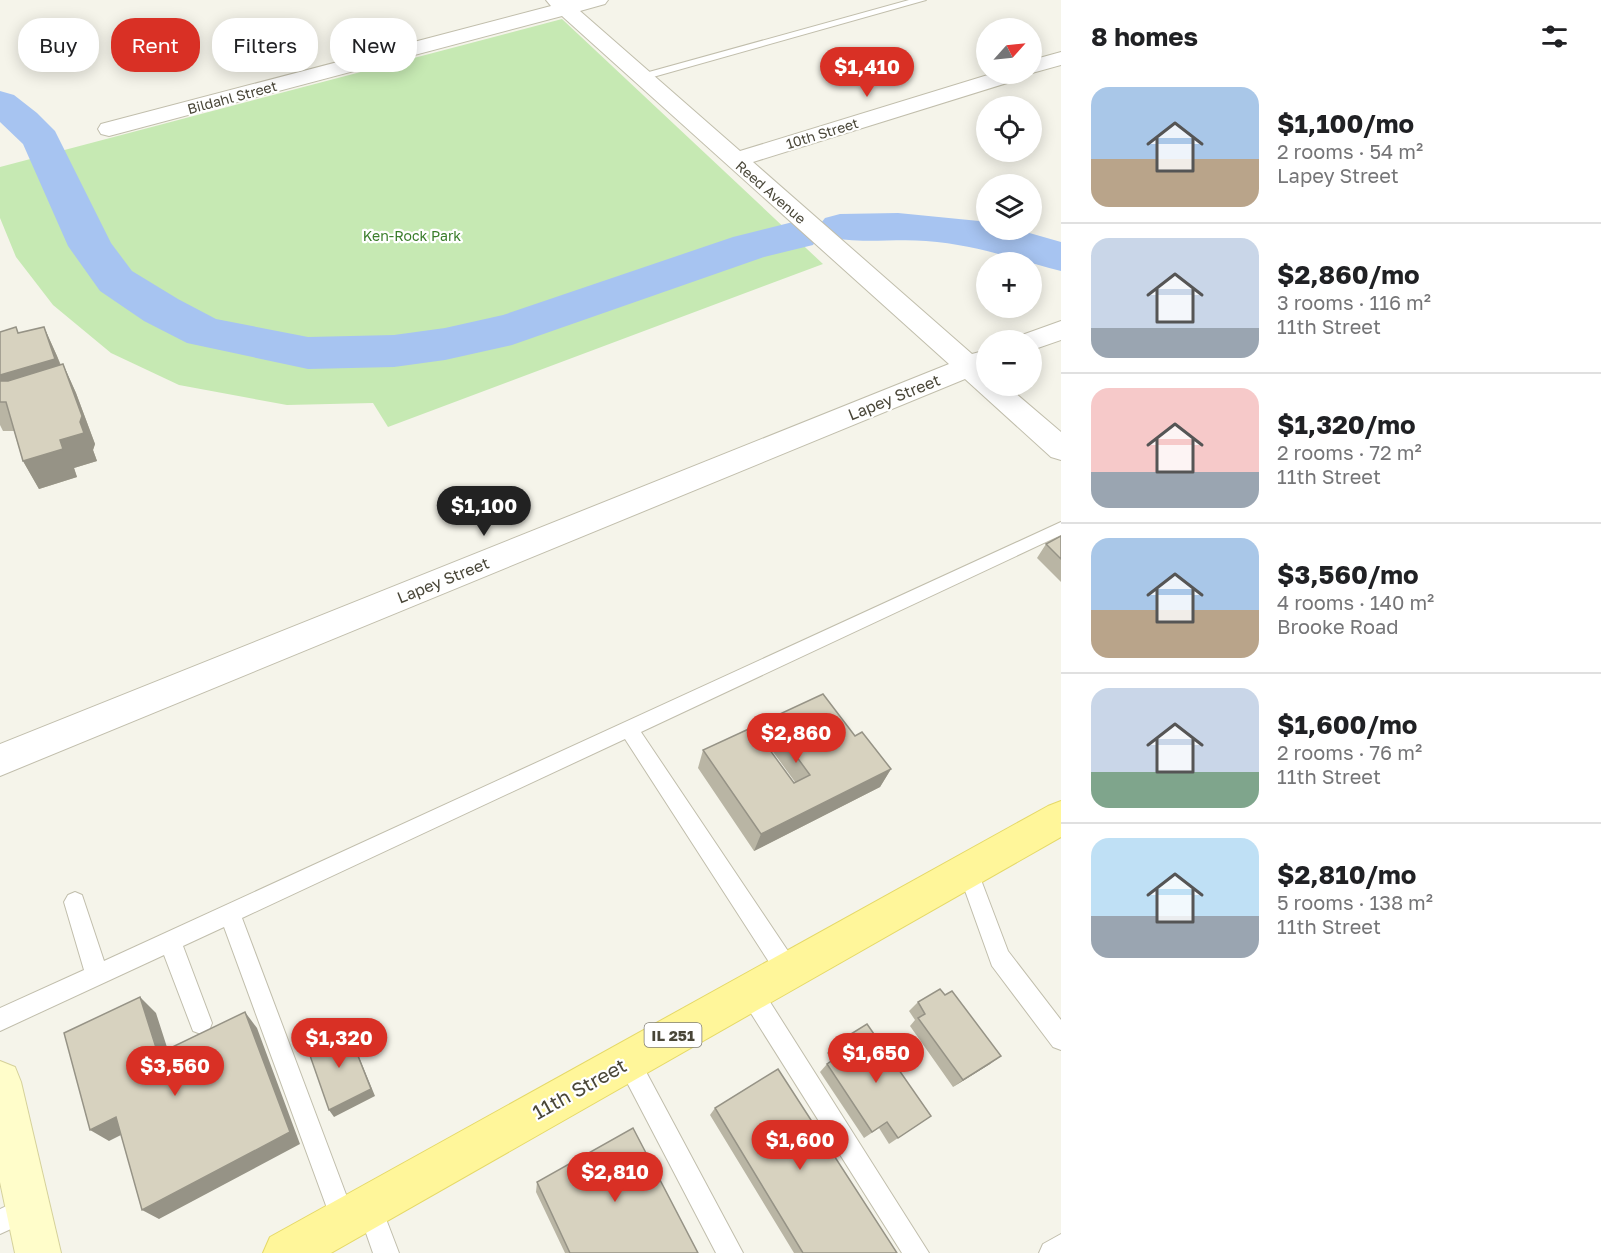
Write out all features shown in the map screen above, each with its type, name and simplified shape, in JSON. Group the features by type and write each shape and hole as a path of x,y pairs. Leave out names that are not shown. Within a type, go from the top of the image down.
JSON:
{"main road":[{"name":"11th Street","path":"286,1253 1061,818"}],"street":[{"name":"Bildahl Street","path":"109,129 560,4 598,0"},
{"name":"Reed Avenue","path":"560,4 734,160 976,368"},
{"path":"1042,65 1061,58"},
{"name":"10th Street","path":"734,160 980,84"},
{"path":"1042,337 1061,330"},
{"name":"Lapey Street","path":"0,760 976,377"},
{"name":"Reed Avenue","path":"1006,396 1061,449"},
{"path":"0,1082 14,1215 38,1253"}],"lane":[{"path":"642,78 921,0"},
{"path":"0,1020 1061,528"},
{"path":"629,729 788,971"},
{"path":"968,871 1000,958 1061,1039"},
{"path":"75,902 98,975"},
{"path":"230,914 356,1214 386,1253"},
{"path":"170,941 201,1023"},
{"path":"750,991 916,1253"},
{"path":"628,1061 730,1253"},
{"path":"1052,1253 1061,1247"}],"green space":[{"name":"Ken-Rock Park","path":"562,19 823,264 388,427 373,403 287,405 179,385 111,353 53,305 16,257 0,218 0,167 361,72 417,72 417,57"}],"building":[{"path":"16,327 18,333 44,327 55,359 0,375 0,332"},
{"path":"63,364 82,416 80,422 84,433 60,440 63,449 23,461 6,402 0,402 0,381 8,381"},
{"path":"1061,536 1061,559 1046,544"},
{"path":"823,694 855,736 862,732 891,769 761,834 703,750 753,727 794,783 810,775 769,719"},
{"path":"940,989 945,995 952,991 1001,1056 963,1080 918,1018 925,1014 918,1002"},
{"path":"140,997 158,1054 245,1012 290,1132 142,1210 116,1117 90,1130 64,1033"},
{"path":"867,1024 931,1116 898,1138 887,1122 872,1132 827,1064 840,1055 833,1045"},
{"path":"347,1028 371,1089 329,1110 307,1047"},
{"path":"778,1069 897,1253 803,1253 715,1108"},
{"path":"633,1128 698,1253 570,1253 537,1182"}],"waterway":[{"path":"0,103 23,121 41,140 90,246 116,281 161,310 204,332 308,353 394,351 445,344 512,329 749,247 797,235"},
{"path":"840,227 898,226 952,230 1006,240 1061,257"}]}
